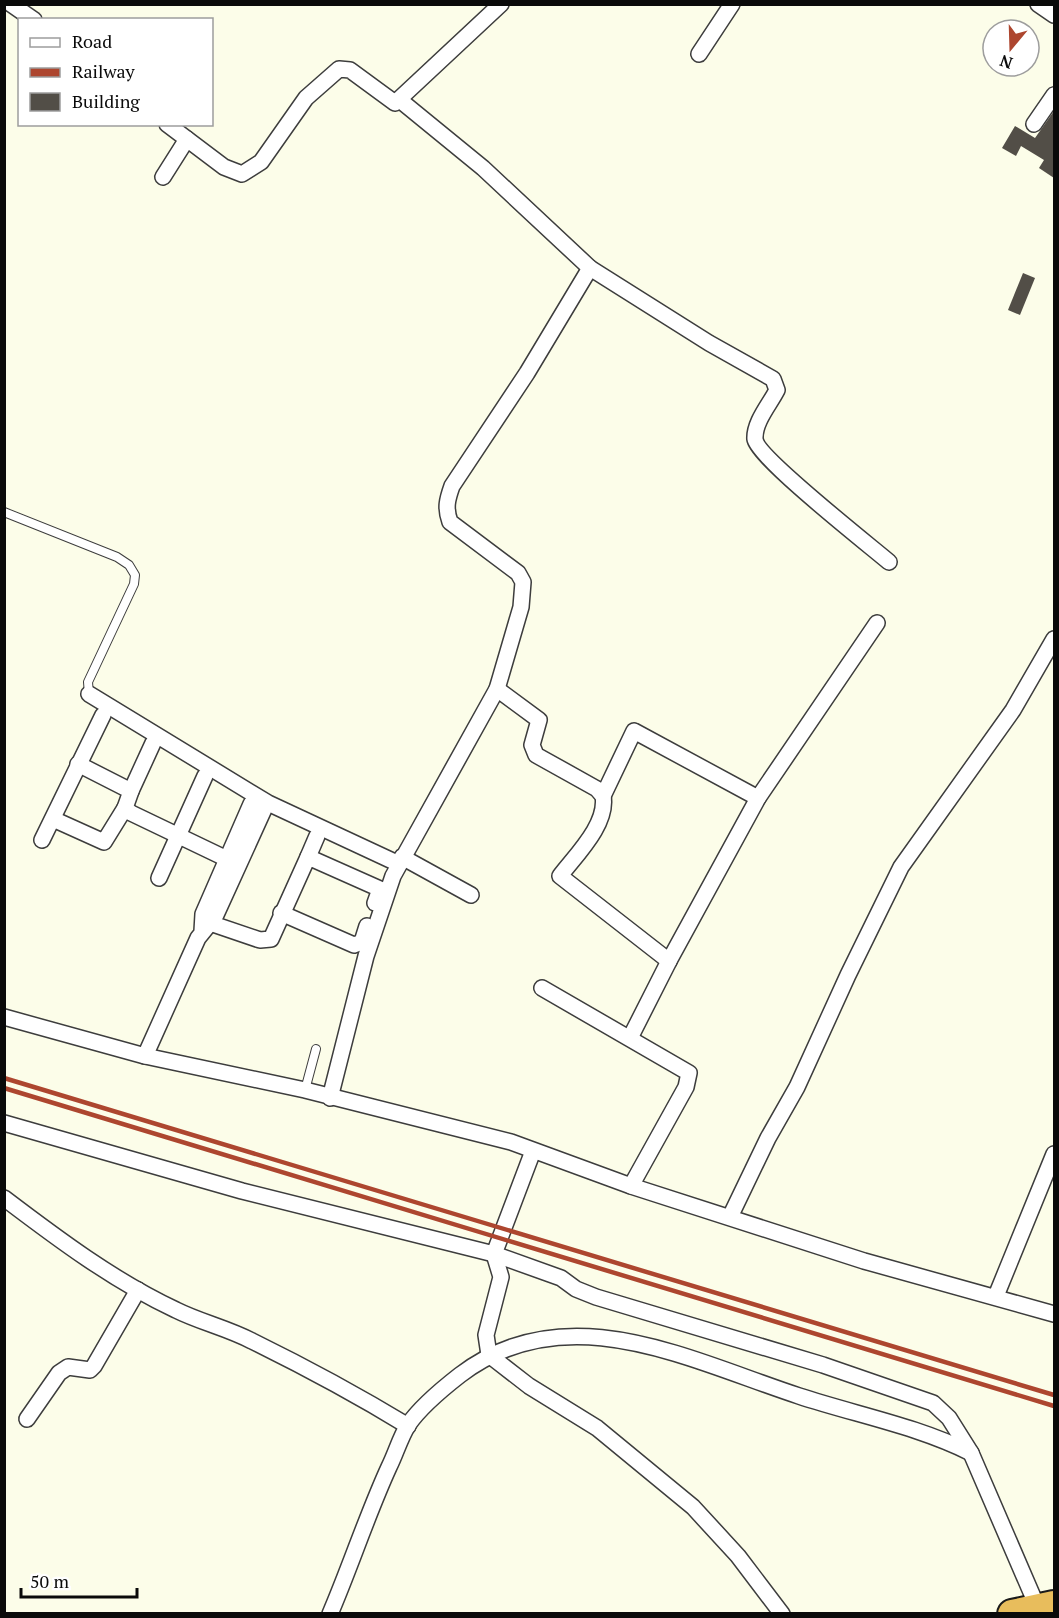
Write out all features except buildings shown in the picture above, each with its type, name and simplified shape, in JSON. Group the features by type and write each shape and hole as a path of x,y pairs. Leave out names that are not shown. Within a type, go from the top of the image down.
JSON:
{"street":[{"path":"11,4 31,18"},
{"path":"170,126 224,167 242,174 261,162 306,98 339,69 350,70 395,103 401,101 501,4"},
{"path":"699,54 732,4"},
{"path":"1038,4 1054,15"},
{"path":"1034,124 1054,95"},
{"path":"401,101 483,168 590,268 709,343 773,379 777,390 755,431 755,443 775,465 889,562"},
{"path":"163,177 187,140"},
{"path":"330,1098 366,956 400,860 497,689 521,607 523,582 518,573 450,522 446,511 447,500 452,486 527,373 590,268"},
{"path":"630,1038 669,961 758,798 877,623"},
{"path":"730,1217 768,1138 797,1087 853,964 901,867 1013,710 1054,639"},
{"path":"497,689 539,720 532,745 536,754 597,789 603,796"},
{"path":"89,694 268,803 400,860 471,895"},
{"path":"42,840 103,715"},
{"path":"669,961 560,876 590,837 599,818 603,796 634,731 758,798"},
{"path":"53,819 104,842 125,808 153,743"},
{"path":"78,764 131,791"},
{"path":"159,878 206,776"},
{"path":"125,808 179,836 232,859 205,925 145,1056"},
{"path":"205,925 260,940 273,936 281,913 317,836"},
{"path":"281,913 354,945 362,942 380,889 308,857"},
{"path":"542,988 689,1073 686,1087 631,1186"},
{"path":"4,1017 145,1056 305,1090 511,1142 631,1186 864,1261 1054,1314"},
{"path":"4,1123 242,1191 494,1254 561,1278 576,1289 596,1297 823,1365 933,1403 949,1418 971,1453 1036,1610"},
{"path":"533,1151 494,1254 501,1277 486,1335 489,1355 530,1386 597,1428 693,1506 738,1556 782,1614"},
{"path":"996,1296 1054,1154"},
{"path":"4,1198 58,1238 138,1290 176,1311 251,1340 350,1391 408,1426"},
{"path":"27,1419 59,1373 68,1367 90,1370 94,1366 138,1290"},
{"path":"330,1614 370,1512 408,1426 449,1384 489,1355 522,1342 557,1336 591,1336 675,1353 848,1412 944,1440 971,1453"}],"lane":[{"path":"4,512 117,557 129,565 135,575 134,584 88,682 89,694"},
{"path":"305,1090 316,1049"}],"railway":[{"path":"4,1078 1054,1395"},
{"path":"4,1088 1054,1406"}]}
